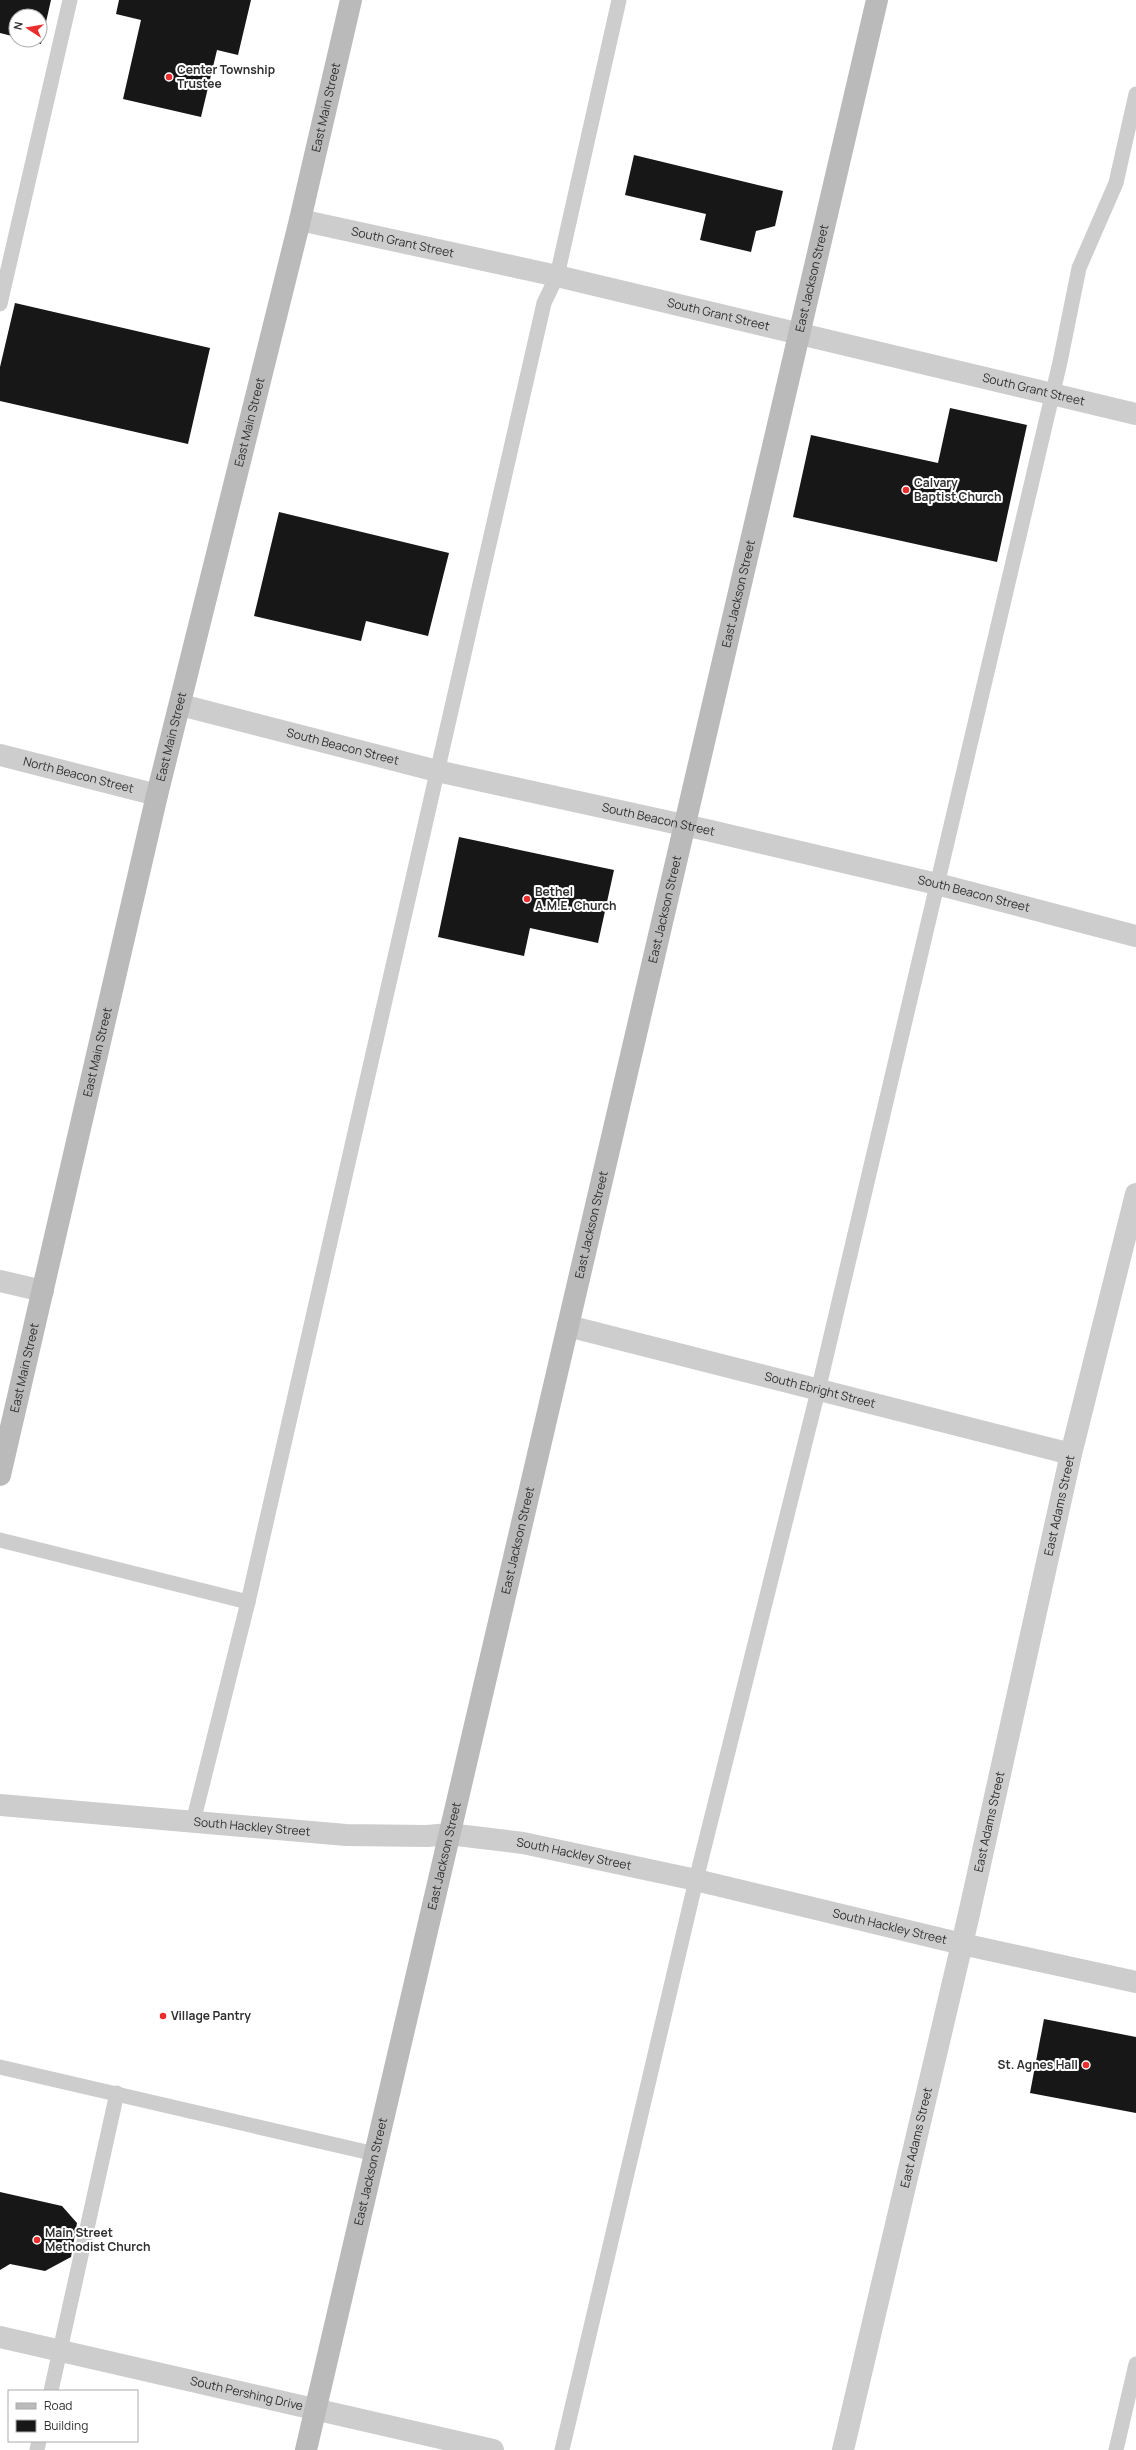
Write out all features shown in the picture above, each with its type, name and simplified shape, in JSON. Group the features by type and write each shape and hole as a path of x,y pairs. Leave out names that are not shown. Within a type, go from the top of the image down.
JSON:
{"main road":[{"name":"East Main Street","path":"0,1475 157,795 181,705 300,220 351,0"},
{"name":"East Jackson Street","path":"306,2450 877,0"}],"street":[{"name":"South Grant Street","path":"300,220 557,276 799,332 1136,414"},
{"name":"South Beacon Street","path":"181,705 437,771 685,825 937,884 1136,936"},
{"name":"North Beacon Street","path":"0,755 157,795"},
{"name":"East Adams Street","path":"843,2450 962,1944 1071,1454 1136,1194"},
{"path":"0,1281 43,1291"},
{"name":"South Ebright Street","path":"568,1326 818,1391 1071,1454"},
{"name":"South Hackley Street","path":"0,1805 346,1835 427,1836 449,1834 523,1843 696,1880 962,1944 1136,1982"},
{"name":"South Pershing Drive","path":"0,2337 493,2450"}],"lane":[{"path":"0,304 70,0"},
{"path":"193,1822 248,1602 544,303 557,276 619,0"},
{"path":"562,2450 696,1880 818,1391 1052,393 1079,268 1116,183 1136,94"},
{"path":"0,1540 248,1602"},
{"path":"0,2067 375,2154"},
{"path":"51,2390 117,2093"},
{"path":"1116,2450 1136,2364"}],"building":[{"path":"0,0 51,0 48,13 48,8 8,8 8,35 0,33"},
{"name":"Center Township Trustee","path":"119,0 251,0 238,55 217,50 201,117 123,99 141,20 116,14"},
{"path":"634,155 783,191 775,226 756,231 751,252 700,240 706,214 625,195"},
{"path":"15,303 210,348 188,444 0,401 0,367"},
{"name":"Calvary Baptist Church","path":"950,408 1027,425 997,562 793,517 811,435 938,463"},
{"path":"279,512 449,553 428,636 366,621 361,641 254,616"},
{"name":"Bethel A.M.E. Church","path":"459,837 614,870 598,943 530,928 524,956 438,937"},
{"name":"St. Agnes Hall","path":"1044,2019 1136,2037 1136,2113 1030,2093"},
{"name":"Main Street Methodist Church","path":"0,2192 62,2206 77,2223 71,2257 45,2271 10,2264 0,2270"}],"place":[{"name":"Center Township Trustee","path":"169,77"},
{"name":"Calvary Baptist Church","path":"906,490"},
{"name":"Bethel A.M.E. Church","path":"527,899"},
{"name":"Village Pantry","path":"163,2016"},
{"name":"St. Agnes Hall","path":"1086,2065"},
{"name":"Main Street Methodist Church","path":"37,2240"}]}
